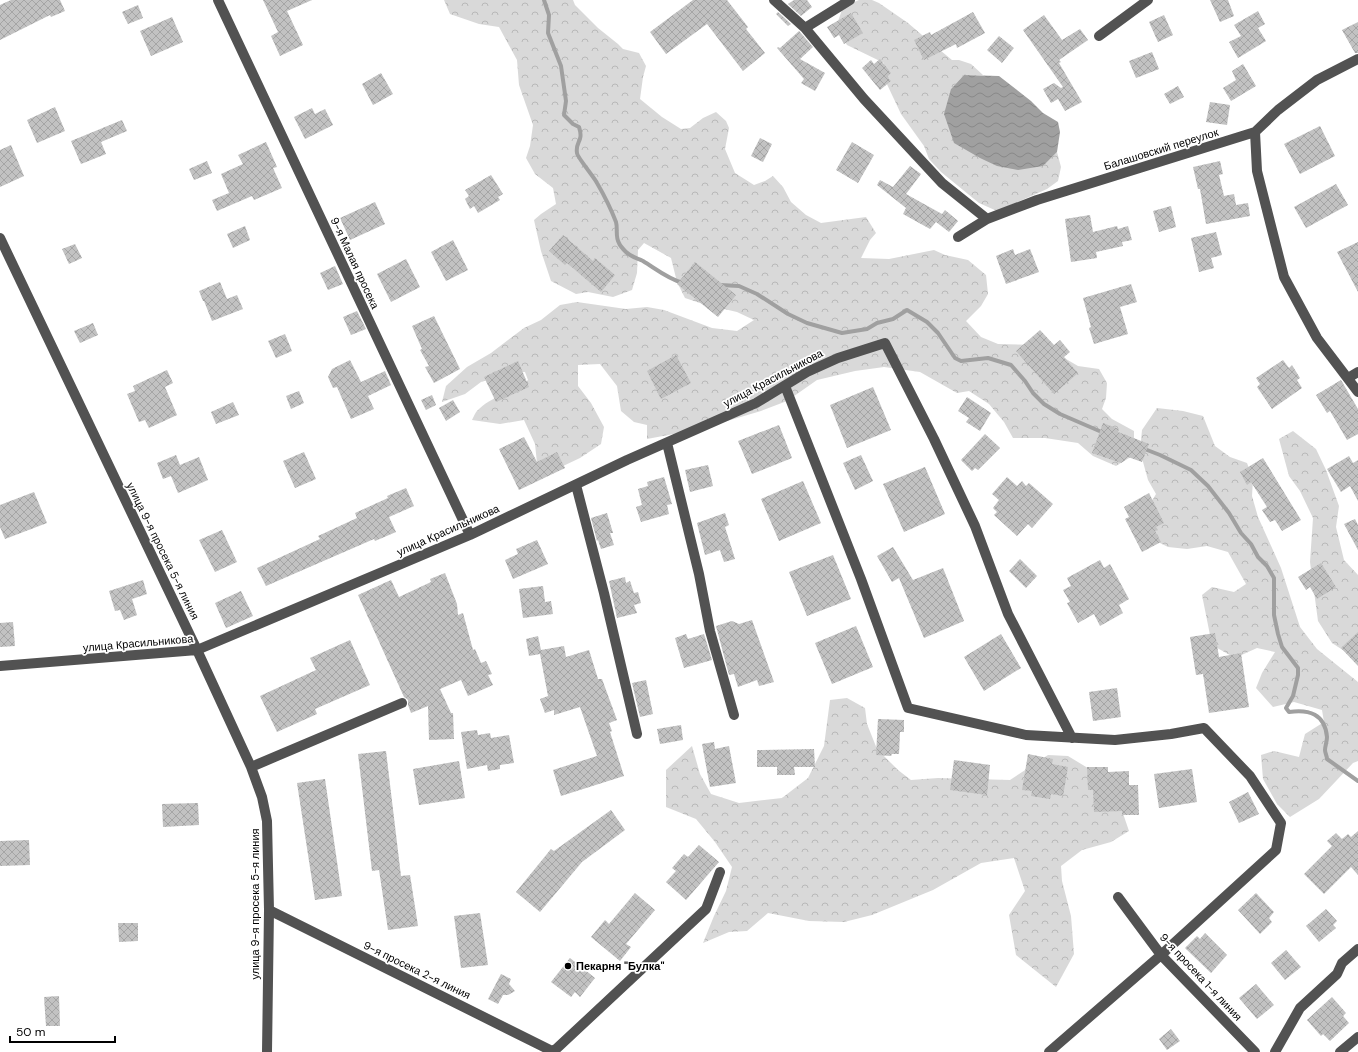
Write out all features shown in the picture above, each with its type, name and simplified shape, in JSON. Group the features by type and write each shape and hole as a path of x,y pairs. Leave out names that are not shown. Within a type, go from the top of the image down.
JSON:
{"street":[{"name":"9-я Малая просека","path":"218,0 470,535"},
{"path":"774,0 805,28 864,99 942,183 987,219"},
{"path":"805,28 850,0"},
{"path":"1099,36 1148,0"},
{"name":"Балашовский переулок","path":"958,236 987,219 1037,200 1255,132 1278,110 1317,80 1358,59"},
{"path":"1255,132 1257,171 1284,277 1317,338 1358,392"},
{"name":"улица 9-я просека 5-я линия","path":"0,238 197,650 251,766 262,797 267,821 269,910 267,1052"},
{"name":"улица Красильникова","path":"0,666 197,650 470,535 627,460 756,403 808,372 838,358 885,343 934,439 975,526 1008,614 1072,738"},
{"path":"1348,378 1358,372"},
{"path":"785,386 861,579 908,708 1026,735 1115,740 1171,734 1204,728 1250,776 1281,824 1276,850 1161,955 1049,1052"},
{"path":"667,443 699,574 710,631 734,715"},
{"path":"576,484 604,593 637,734"},
{"path":"251,766 402,703"},
{"path":"554,1052 706,909 720,872"},
{"name":"9-я просека 1-я линия","path":"1118,897 1161,955 1254,1052"},
{"name":"9-я просека 2-я линия","path":"269,910 554,1052"},
{"path":"1275,1052 1300,1008 1336,974 1342,963 1358,949"},
{"path":"1340,1052 1358,1037"}],"green space":[{"path":"444,0 573,0 575,5 598,28 623,49 639,53 646,66 640,99 662,117 681,129 690,128 703,118 716,112 726,121 729,128 725,149 735,173 754,185 773,176 783,187 791,202 806,215 821,223 866,217 876,233 870,240 861,258 889,259 934,250 945,255 968,260 986,275 988,294 981,306 966,321 981,337 998,344 1042,345 1078,366 1099,369 1107,383 1106,398 1102,409 1112,419 1134,431 1134,455 1116,466 1093,456 1078,443 1045,438 1013,438 1004,422 989,404 969,391 957,393 920,372 884,367 855,371 817,380 787,401 761,411 700,429 647,439 647,425 634,422 621,411 617,386 600,364 578,365 578,386 591,403 604,427 601,444 580,458 561,467 537,463 535,444 524,420 500,424 472,420 477,411 485,405 528,380 525,372 508,373 481,382 465,394 442,402 446,386 467,367 491,353 524,328 541,320 560,305 577,302 626,309 647,307 664,310 712,328 737,331 754,320 737,312 685,298 677,282 671,258 644,243 638,250 637,273 632,290 613,297 588,292 576,294 551,281 541,251 534,220 556,204 553,188 535,174 526,158 530,146 533,125 519,85 517,60 499,27 479,24 450,14"},
{"path":"859,0 872,0 879,3 908,23 952,60 959,60 971,64 983,75 964,75 951,89 1043,166 1057,152 1061,167 1058,181 1047,189 997,211 979,203 941,172 929,159 924,146 901,114 885,80 884,63 847,45 836,27 843,7"},
{"path":"1157,408 1183,411 1203,416 1215,446 1230,457 1247,463 1253,479 1252,496 1258,517 1281,568 1300,627 1317,649 1358,682 1358,761 1353,763 1319,799 1290,817 1277,804 1263,779 1261,755 1274,751 1299,757 1305,734 1324,722 1322,710 1294,702 1273,707 1256,688 1262,673 1275,652 1257,648 1235,658 1212,645 1202,595 1212,587 1234,592 1246,584 1228,552 1207,546 1187,549 1168,547 1150,538 1142,518 1156,494 1148,480 1140,451 1142,430"},
{"path":"1293,431 1316,449 1326,470 1339,506 1336,527 1344,560 1358,575 1358,660 1332,643 1318,621 1310,562 1313,518 1300,491 1289,476 1279,439"},
{"path":"847,698 865,708 867,724 877,749 898,770 911,780 938,778 1010,780 1048,755 1068,756 1101,776 1116,793 1129,831 1111,842 1082,850 1061,866 1062,881 1071,916 1074,954 1056,987 1016,955 1009,915 1025,891 1014,858 981,863 933,890 872,915 844,922 809,921 768,913 747,931 729,932 703,943 726,891 732,867 715,842 696,819 666,807 666,770 692,746 700,774 711,794 739,803 782,798 808,778 824,746 830,700"}],"water":[{"path":"964,75 999,76 1031,101 1043,113 1058,122 1060,132 1057,152 1043,166 1018,170 997,166 954,143 944,114 951,89"}],"building":[{"path":"11,0 60,0 65,11 51,17 50,15 0,40 0,5"},
{"path":"263,0 312,0 287,11 303,45 280,56 271,36 278,32"},
{"path":"693,0 727,0 748,27 746,29 765,53 743,71 707,24 666,54 650,32"},
{"path":"794,0 807,0 812,7 801,16 788,4"},
{"path":"1210,0 1228,0 1234,16 1220,22"},
{"path":"138,5 143,18 128,24 122,12"},
{"path":"1258,11 1265,24 1258,28 1266,41 1238,58 1229,42 1241,36 1234,25"},
{"path":"778,12 791,24 788,26 776,14"},
{"path":"973,12 985,33 957,48 956,44 924,60 914,40 930,32 931,35"},
{"path":"851,13 863,33 844,44 839,35 834,38 827,27"},
{"path":"1044,15 1062,40 1080,29 1088,40 1059,60 1061,62 1059,63 1082,102 1065,111 1058,99 1051,103 1043,89 1054,83 1061,88 1063,87 1023,30"},
{"path":"1164,15 1173,35 1158,42 1149,22"},
{"path":"172,17 183,42 151,56 140,31"},
{"path":"1358,22 1358,53 1355,53 1342,30"},
{"path":"799,31 813,47 800,59 825,73 815,91 801,83 804,79 777,48 780,48"},
{"path":"999,36 1014,48 1002,63 987,50"},
{"path":"1152,52 1159,69 1136,78 1129,61"},
{"path":"880,59 891,73 887,77 891,81 880,90 862,68 871,60 874,64"},
{"path":"1243,64 1256,86 1231,101 1223,88 1236,80 1232,71"},
{"path":"381,73 393,94 373,105 362,84"},
{"path":"1178,86 1184,97 1170,104 1164,94"},
{"path":"1210,102 1230,105 1227,125 1206,122"},
{"path":"55,107 65,131 37,143 27,120"},
{"path":"312,108 315,114 325,109 333,125 305,139 294,117"},
{"path":"122,120 127,131 101,142 106,154 81,164 71,141"},
{"path":"1320,126 1335,156 1300,174 1284,144"},
{"path":"760,138 772,144 763,162 751,156"},
{"path":"266,142 277,167 273,168 282,188 254,200 252,196 217,211 212,200 229,193 221,174 243,164 238,155"},
{"path":"852,142 874,155 858,183 836,170"},
{"path":"11,145 24,176 0,187 0,150"},
{"path":"207,161 212,173 194,180 189,169"},
{"path":"1220,161 1223,174 1219,175 1224,196 1234,194 1236,205 1248,203 1250,216 1206,224 1200,189 1198,189 1193,167"},
{"path":"910,166 921,174 906,194 942,214 945,210 958,221 949,232 936,222 930,229 903,214 906,208 877,185 880,180 893,187"},
{"path":"491,175 503,194 498,197 500,200 478,213 474,206 470,209 465,199 469,196 465,190"},
{"path":"1336,184 1348,205 1306,228 1294,207"},
{"path":"375,202 385,224 350,240 340,218"},
{"path":"1171,206 1176,227 1159,232 1153,211"},
{"path":"1090,215 1093,232 1117,226 1118,229 1128,226 1132,240 1122,242 1123,246 1096,252 1097,258 1071,262 1065,219"},
{"path":"245,226 250,240 233,248 227,234"},
{"path":"1216,232 1222,255 1211,258 1214,268 1199,272 1191,238"},
{"path":"563,235 593,261 595,258 615,275 601,292 567,263 565,265 549,251"},
{"path":"453,240 468,270 446,281 431,252"},
{"path":"1358,242 1358,292 1337,252"},
{"path":"75,244 82,258 69,264 62,249"},
{"path":"1013,249 1015,255 1030,249 1039,272 1006,284 996,256"},
{"path":"406,259 420,287 391,302 377,274"},
{"path":"695,262 736,295 718,317 677,284"},
{"path":"335,266 343,284 328,290 320,273"},
{"path":"220,282 227,299 237,295 243,309 212,321 199,291"},
{"path":"1131,284 1137,302 1120,307 1128,334 1094,344 1083,298"},
{"path":"357,311 366,329 351,335 343,317"},
{"path":"434,316 460,369 434,383 425,367 429,366 420,350 422,349 412,326"},
{"path":"93,323 98,335 80,343 74,331"},
{"path":"1040,330 1054,345 1060,340 1070,352 1064,357 1078,373 1054,394 1016,351"},
{"path":"285,334 292,351 276,358 268,341"},
{"path":"676,355 691,383 661,399 647,371"},
{"path":"350,360 361,382 385,371 391,385 368,396 374,409 351,419 337,387 333,388 328,377 332,369"},
{"path":"1283,360 1289,368 1292,365 1300,378 1297,380 1302,388 1272,409 1257,387 1260,384 1256,378"},
{"path":"518,361 529,387 496,402 484,377"},
{"path":"167,370 173,383 165,387 177,415 149,428 145,420 139,422 127,394 135,391 133,386"},
{"path":"1341,380 1358,409 1358,434 1347,440 1330,411 1327,413 1316,395"},
{"path":"873,387 891,430 847,448 830,405"},
{"path":"299,391 304,403 291,409 286,396"},
{"path":"432,395 436,405 426,410 421,400"},
{"path":"967,397 991,413 980,431 966,422 969,418 958,411"},
{"path":"453,400 460,412 446,421 439,408"},
{"path":"233,402 239,415 216,424 211,412"},
{"path":"1103,423 1119,429 1118,432 1149,444 1142,462 1128,457 1121,463 1092,453"},
{"path":"779,425 792,458 752,474 738,441"},
{"path":"985,434 1000,448 978,470 975,468 972,471 961,460"},
{"path":"524,437 537,462 557,452 565,468 519,490 499,449"},
{"path":"304,452 316,479 295,488 283,461"},
{"path":"176,455 180,465 199,457 208,480 178,493 171,476 163,479 157,463"},
{"path":"861,455 873,481 855,490 843,463"},
{"path":"1349,456 1353,463 1358,460 1358,501 1350,486 1341,492 1327,469"},
{"path":"1263,458 1301,520 1282,531 1275,520 1270,522 1262,510 1267,507 1251,482 1247,485 1240,472"},
{"path":"708,465 713,486 690,492 685,470"},
{"path":"925,467 945,514 904,532 883,484"},
{"path":"664,477 672,504 667,505 669,514 641,522 636,507 642,505 638,489 648,486 647,482"},
{"path":"1007,477 1017,486 1022,481 1026,486 1029,483 1053,504 1032,528 1028,524 1017,536 994,515 997,512 993,508 999,500 992,494"},
{"path":"803,481 821,523 779,541 761,499"},
{"path":"406,488 414,506 389,517 396,532 375,541 374,539 266,586 257,568 320,539 318,536 357,518 355,513"},
{"path":"34,492 47,523 5,539 0,527 0,505"},
{"path":"1149,493 1164,523 1156,527 1158,530 1155,531 1161,542 1142,552 1125,519 1129,517 1124,507"},
{"path":"607,513 613,533 610,533 614,545 601,549 598,540 597,541 591,518"},
{"path":"725,513 729,525 725,527 735,559 724,562 720,550 705,555 697,523"},
{"path":"1355,519 1358,525 1358,550 1344,524"},
{"path":"222,530 237,562 215,572 199,540"},
{"path":"537,540 548,564 513,579 505,560 518,554 516,549"},
{"path":"893,547 913,580 943,568 964,621 924,638 899,578 892,582 877,556"},
{"path":"833,555 851,599 807,616 789,572"},
{"path":"1020,559 1037,576 1026,588 1009,571"},
{"path":"1100,560 1104,568 1110,564 1129,599 1119,605 1123,613 1100,626 1094,614 1078,623 1067,603 1070,602 1063,590 1071,586 1067,578"},
{"path":"1321,563 1336,587 1317,599 1310,587 1306,590 1298,577"},
{"path":"445,573 457,604 458,615 463,613 473,650 475,649 481,663 486,661 492,674 488,675 493,685 468,696 461,680 440,689 451,713 453,713 454,739 429,740 428,706 411,713 408,700 404,697 358,595 391,580 399,597 431,582 430,579"},
{"path":"625,577 626,583 630,581 634,593 638,592 641,603 634,605 637,613 617,618 609,581"},
{"path":"143,580 147,594 132,599 137,615 124,620 120,610 115,611 109,591"},
{"path":"543,586 545,602 551,601 553,614 523,618 519,589"},
{"path":"241,591 253,616 226,628 215,603"},
{"path":"752,620 774,682 759,686 757,680 738,687 734,674 729,675 716,626 732,621 739,624"},
{"path":"13,622 15,646 0,647 0,623"},
{"path":"856,626 873,667 832,684 815,643"},
{"path":"1358,632 1358,666 1341,648"},
{"path":"1215,633 1219,657 1241,653 1249,707 1209,713 1203,674 1196,675 1190,637"},
{"path":"686,634 688,639 704,634 712,660 684,668 675,638"},
{"path":"1001,634 1021,668 984,691 964,657"},
{"path":"538,636 541,650 564,646 566,657 589,650 598,679 602,679 617,720 609,723 612,731 610,732 624,776 561,796 553,770 597,756 580,707 554,715 554,710 545,713 540,699 548,696 540,654 529,656 526,639"},
{"path":"350,640 370,685 315,709 317,714 277,732 260,696 316,670 310,658"},
{"path":"646,680 653,714 640,717 632,683"},
{"path":"1117,688 1121,717 1093,721 1089,692"},
{"path":"878,719 904,720 904,732 900,732 899,754 892,754 891,756 876,755"},
{"path":"681,725 683,740 660,744 657,729"},
{"path":"477,730 478,735 490,733 491,738 509,735 514,763 500,765 500,769 488,771 487,765 467,769 461,732"},
{"path":"714,742 715,749 729,746 736,783 710,787 702,744"},
{"path":"814,749 815,767 794,767 795,775 777,775 777,767 757,767 757,750"},
{"path":"386,751 401,876 410,875 418,926 388,930 379,870 372,871 358,754"},
{"path":"1028,754 1053,759 1052,764 1068,767 1063,796 1051,794 1050,799 1031,796 1032,791 1022,790"},
{"path":"954,760 990,765 987,795 950,790"},
{"path":"459,761 465,798 419,805 413,769"},
{"path":"1087,767 1108,767 1108,772 1129,771 1129,785 1138,785 1139,815 1122,815 1122,811 1094,812 1093,790 1088,790"},
{"path":"1192,769 1197,802 1159,808 1154,774"},
{"path":"325,779 342,896 315,900 297,783"},
{"path":"1248,792 1259,814 1239,823 1229,802"},
{"path":"198,803 199,825 163,827 162,804"},
{"path":"611,810 625,830 582,862 540,912 516,892 551,849 554,851"},
{"path":"1358,831 1358,875 1351,867 1324,894 1304,874 1332,846 1327,841 1336,833 1342,839 1348,834 1351,837"},
{"path":"29,840 30,865 0,866 0,841"},
{"path":"699,845 719,862 686,900 666,882 676,871 672,868 684,854 688,857"},
{"path":"635,893 655,910 626,944 631,947 620,961 591,937 605,920 609,924"},
{"path":"1256,893 1274,912 1269,918 1272,922 1260,934 1238,910"},
{"path":"1326,909 1337,921 1333,925 1336,928 1319,942 1306,926"},
{"path":"480,913 488,965 461,968 454,916"},
{"path":"118,923 138,923 138,941 119,942"},
{"path":"1205,933 1227,955 1211,973 1185,948 1197,936 1200,939"},
{"path":"1286,950 1301,967 1285,980 1271,963"},
{"path":"570,958 595,978 580,997 575,992 571,997 551,982"},
{"path":"501,974 511,979 509,984 515,991 508,995 503,995 498,1004 488,999"},
{"path":"1256,984 1274,1005 1257,1019 1239,998"},
{"path":"59,996 60,1026 46,1026 44,997"},
{"path":"1332,997 1346,1013 1343,1016 1349,1023 1330,1041 1323,1034 1321,1036 1307,1020"},
{"path":"1171,1029 1180,1041 1167,1050 1159,1039"}],"waterway":[{"path":"544,0 549,15 548,33 561,66 566,101 564,115 573,124 579,127 581,136 577,146 577,153 595,180 610,207 616,222 617,238 624,250 630,255 667,276 683,283"},
{"path":"720,285 739,286 757,294 788,314 807,323 842,333 867,329 877,323 893,319 907,310 927,322 938,333 955,358 961,361 988,358 1011,365 1033,393 1044,404 1060,414 1104,433"},
{"path":"1142,448 1191,470 1208,486 1229,513 1241,533 1251,544 1258,557 1267,566 1274,578 1274,615 1278,634 1282,647 1298,668 1298,675 1293,696 1286,708 1289,712 1303,711 1319,718 1326,729 1327,737 1325,750 1327,759 1358,781"}],"place":[{"name":"Пекарня \"Булка\"","path":"568,966"}]}
